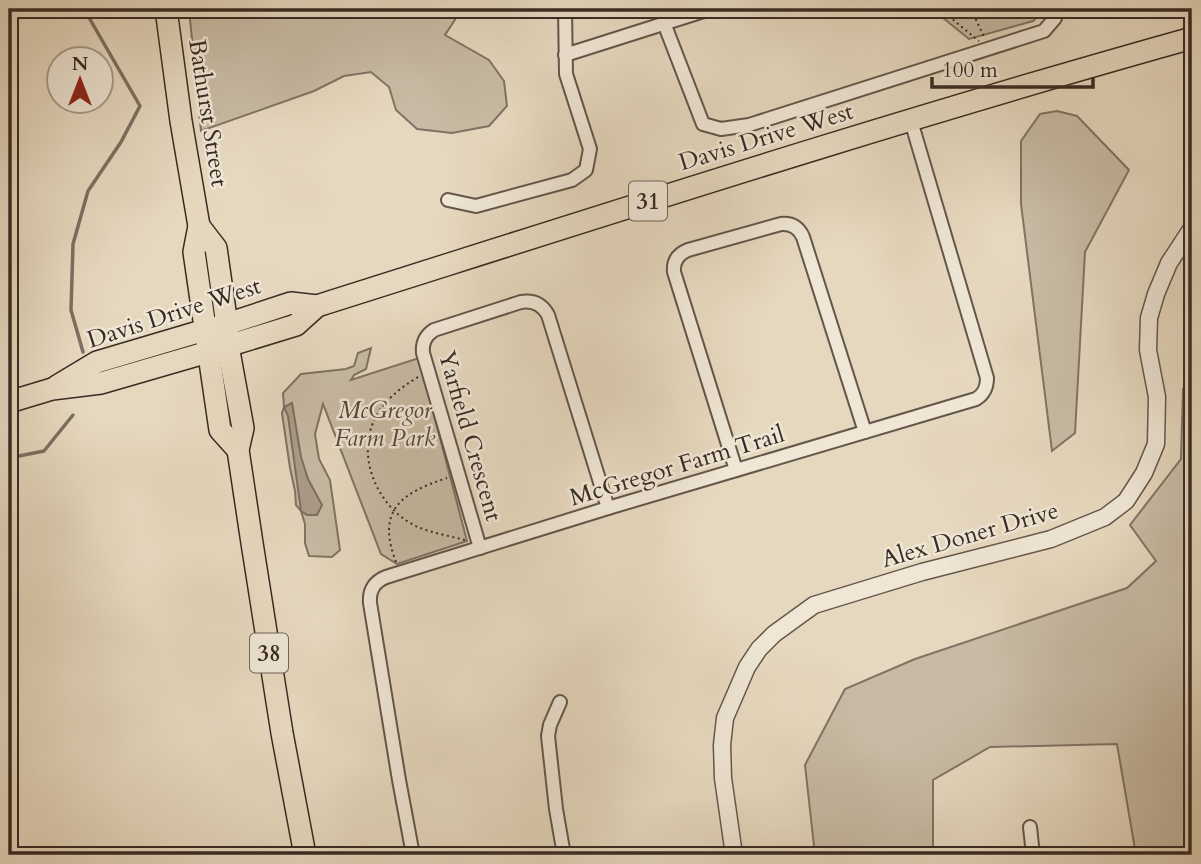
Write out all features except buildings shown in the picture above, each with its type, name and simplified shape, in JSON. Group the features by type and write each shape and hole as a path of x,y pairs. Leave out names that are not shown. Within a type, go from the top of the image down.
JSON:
{"main road":[{"name":"Bathurst Street","path":"166,9 199,226 194,251 205,330 221,341"},
{"name":"Davis Drive West","path":"52,388 101,383 221,341 296,325 317,306 710,181 1192,38"},
{"name":"Bathurst Street","path":"199,226 216,248 221,341 220,430 239,450 251,543 305,855"},
{"name":"Davis Drive West","path":"9,402 52,388 97,362 205,330"}],"street":[{"path":"448,200 476,206 572,180 586,170 590,149 566,74 565,9"},
{"path":"565,55 710,9"},
{"path":"664,23 703,124 721,129 750,125 1044,32 1055,18 1055,9"},
{"name":"McGregor Farm Trail","path":"413,855 370,603 370,594 375,584 383,578 480,546 976,400 984,393 987,378 984,365 911,121"},
{"path":"736,470 674,272 676,260 685,251 781,224 798,229 803,237 865,432"},
{"name":"Alex Doner Drive","path":"734,855 723,778 725,718 747,667 759,649 774,634 814,605 922,572 1051,539 1105,517 1126,501 1144,472 1156,444 1157,397 1148,350 1149,318 1169,263 1192,228"},
{"name":"Yarfield Crescent","path":"480,546 428,372 423,346 432,331 524,302 531,301 540,305 548,315 608,508"},
{"path":"560,702 550,724 548,736 564,855"},
{"path":"1030,827 1034,855"}],"path":[{"path":"940,9 989,49"},
{"path":"971,9 989,49"},
{"path":"428,372 393,394 377,414 369,439 369,465 378,490 394,511 417,527 480,546"},
{"path":"397,565 389,541 389,525 394,511 403,498 416,489 459,475"}],"green space":[{"path":"189,9 462,9 445,35 489,60 504,81 507,106 489,126 452,133 417,129 396,110 389,87 371,72 344,76 314,91 201,131"},
{"path":"932,9 1031,9 1039,15 1033,21 969,39"},
{"path":"1057,111 1077,116 1129,170 1085,252 1075,433 1052,451 1021,204 1021,141 1040,114"},
{"name":"McGregor Farm Park","path":"371,348 366,369 354,375 351,380 419,358 467,541 397,564 381,554 323,404 315,434 319,459 330,480 340,550 332,557 309,556 305,543 305,524 296,505 282,413 283,393 301,374 346,369 354,366 358,353"},
{"path":"1192,386 1192,855 1136,855 1117,744 990,747 933,780 933,855 815,855 805,765 845,689 915,659 1127,588 1156,561 1130,525 1181,459 1183,389"}],"shaded area":[{"path":"292,403 301,457 308,479 322,505 317,515 307,515 301,511 288,416 284,407"}],"waterway":[{"path":"83,352 71,310 73,244 88,191 121,142 140,106 84,9"},
{"path":"9,458 44,451 73,415"}]}
